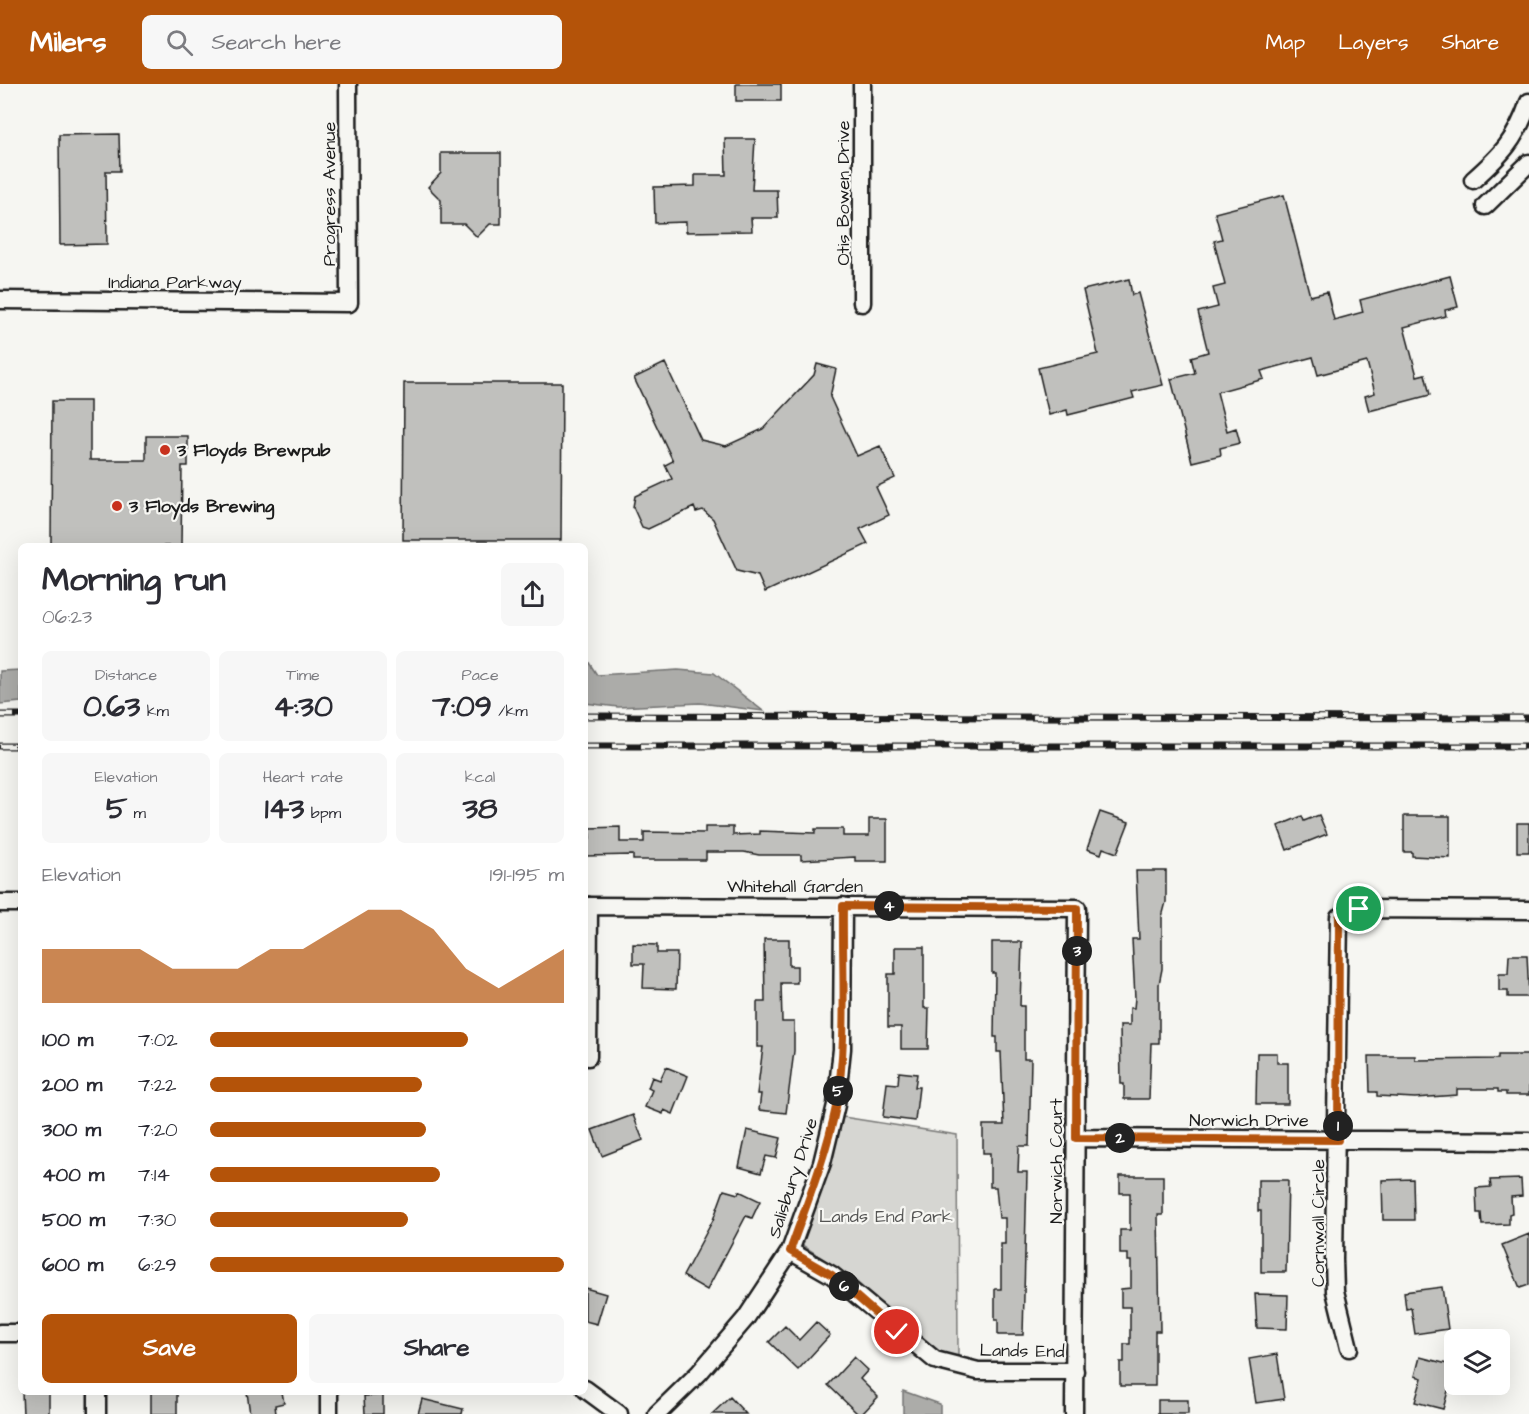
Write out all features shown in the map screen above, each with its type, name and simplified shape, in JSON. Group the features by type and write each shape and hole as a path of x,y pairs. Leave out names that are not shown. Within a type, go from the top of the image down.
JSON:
{"street":[{"name":"Progress Avenue","path":"348,84 349,303"},
{"name":"Otis Bowen Drive","path":"862,84 862,303"},
{"path":"1473,180 1495,160 1519,132 1529,102"},
{"path":"1485,206 1529,163"},
{"name":"Indiana Parkway","path":"0,300 349,303"},
{"path":"0,903 18,903"},
{"name":"Whitehall Garden","path":"588,906 1077,908"},
{"name":"Salisbury Drive","path":"657,1414 699,1373 746,1318 790,1251 822,1163 836,1105 842,1049 843,906"},
{"name":"Norwich Court","path":"1074,1414 1077,908"},
{"name":"Cornwall Circle","path":"1349,1348 1335,1291 1339,917 1359,909 1529,910"},
{"name":"Norwich Drive","path":"1076,1138 1529,1141"},
{"name":"Lands End","path":"790,1251 832,1275 935,1360 978,1371 1075,1371"},
{"path":"0,1333 18,1333"},
{"path":"588,1391 619,1414"},
{"path":"97,1395 97,1414"},
{"path":"329,1395 329,1414"}],"green space":[{"name":"Lands End Park","path":"843,1117 957,1135 958,1358 932,1349 850,1276 802,1245 832,1159"}],"shaded area":[{"path":"588,661 597,675 678,670 714,673 763,711 700,703 618,707 588,703"},
{"path":"18,670 18,702 0,704 0,671"},
{"path":"903,1391 940,1404 940,1414 903,1414"}],"building":[{"path":"736,84 781,84 781,101 736,101"},
{"path":"119,134 120,171 106,171 107,244 60,245 59,135"},
{"path":"725,139 755,139 752,190 777,190 778,218 751,218 752,231 686,232 686,222 655,223 654,187 695,186 695,175 726,175"},
{"path":"441,153 501,153 501,224 490,224 477,237 464,224 441,224 441,200 428,187 441,173"},
{"path":"1284,195 1310,296 1327,292 1334,320 1363,312 1360,300 1450,276 1458,307 1445,310 1446,316 1404,327 1417,376 1425,374 1430,395 1369,411 1365,396 1375,393 1367,362 1318,375 1313,357 1261,371 1264,379 1217,392 1227,431 1236,428 1240,443 1220,448 1221,455 1192,462 1171,379 1195,373 1191,357 1208,352 1198,312 1218,307 1213,288 1225,285 1214,241 1222,239 1215,213"},
{"path":"1129,279 1132,295 1138,293 1163,385 1132,392 1134,398 1068,415 1067,410 1049,415 1038,368 1098,354 1083,290"},
{"path":"665,363 701,440 726,446 763,429 814,375 817,364 836,369 830,397 857,456 880,446 895,478 876,487 889,515 860,529 868,544 765,592 758,576 737,571 713,519 703,510 696,512 694,507 648,529 642,527 633,507 635,496 672,479 665,465 673,461 634,378"},
{"path":"404,383 562,383 561,540 403,540"},
{"name":"3 Floyds Brewing","path":"52,401 90,401 90,460 146,460 146,436 188,436 188,466 182,466 181,543 51,543"},
{"path":"1100,812 1129,822 1117,853 1103,848 1101,854 1087,849"},
{"path":"1319,815 1327,834 1287,850 1278,826 1302,816 1304,821"},
{"path":"1404,816 1450,816 1450,858 1412,856 1412,852 1404,852"},
{"path":"869,819 887,819 887,861 855,861 855,857 801,860 801,855 759,855 744,852 706,852 706,860 633,860 633,855 588,856 589,828 620,827 620,842 644,842 644,832 705,833 705,827 733,827 733,835 760,834 760,831 815,833 815,829 843,829 843,836 869,836"},
{"path":"1517,823 1529,823 1529,852 1517,852"},
{"path":"1136,871 1166,871 1166,902 1162,917 1162,969 1159,984 1159,1043 1151,1043 1149,1099 1124,1099 1124,1084 1121,1084 1120,1025 1130,1025 1130,1008 1134,1008 1135,998 1132,939 1139,939"},
{"path":"764,939 789,939 789,966 797,966 797,983 781,983 782,1022 794,1022 794,1051 786,1113 759,1110 761,1094 757,1094 763,1047 757,1047 757,1002 765,1002"},
{"path":"992,942 1022,942 1020,1006 1024,1006 1024,1059 1031,1059 1029,1146 1019,1146 1018,1172 1027,1172 1023,1335 998,1335 998,1320 995,1320 995,1289 1001,1289 1001,1244 1005,1244 1005,1218 999,1218 996,1187 990,1187 990,1153 983,1153 983,1125 1004,1125 1001,1052 997,1052 997,1037 994,1037 995,973 992,973"},
{"path":"633,944 657,945 657,953 677,953 676,989 643,988 644,964 633,964"},
{"path":"895,947 924,947 924,1008 929,1008 928,1049 901,1049 901,1027 888,1027 888,974 895,974"},
{"path":"1509,955 1527,955 1529,997 1508,997 1508,991 1499,991 1499,974 1508,974"},
{"path":"1257,1053 1277,1053 1277,1063 1288,1063 1288,1104 1256,1104"},
{"path":"1498,1055 1529,1055 1529,1095 1506,1095 1506,1092 1498,1092 1498,1089 1457,1089 1457,1095 1415,1098 1377,1096 1377,1092 1370,1092 1369,1056 1415,1056 1415,1060 1498,1059"},
{"path":"666,1067 688,1076 673,1114 664,1110 663,1114 645,1107 652,1090 648,1088 652,1077 660,1080"},
{"path":"899,1072 917,1074 915,1087 919,1087 915,1121 883,1117 887,1083 898,1084"},
{"path":"633,1115 643,1140 602,1156 592,1130"},
{"path":"747,1130 781,1138 776,1158 766,1156 761,1173 739,1167"},
{"path":"1120,1176 1163,1176 1163,1215 1158,1215 1160,1331 1155,1331 1155,1386 1120,1386 1120,1362 1124,1362 1124,1344 1130,1344 1130,1307 1121,1307 1121,1289 1131,1288 1131,1261 1128,1261 1128,1254 1120,1254 1120,1230 1130,1230 1130,1193 1120,1193"},
{"path":"1413,1179 1414,1220 1383,1220 1382,1180"},
{"path":"1521,1179 1522,1196 1511,1197 1512,1213 1509,1214 1509,1224 1482,1225 1481,1213 1477,1213 1476,1188 1491,1187 1490,1180"},
{"path":"1258,1180 1288,1180 1286,1272 1261,1272 1261,1211 1258,1211"},
{"path":"724,1190 738,1194 739,1191 760,1201 752,1218 746,1216 707,1290 683,1276 713,1220"},
{"path":"1529,1234 1529,1285 1520,1288 1502,1245"},
{"path":"1442,1287 1448,1329 1415,1334 1411,1308 1406,1309 1404,1292"},
{"path":"588,1289 606,1294 597,1324 588,1322"},
{"path":"1255,1294 1288,1295 1287,1329 1257,1328"},
{"path":"816,1322 830,1335 798,1370 769,1342 785,1326 799,1340"},
{"path":"1277,1354 1284,1399 1256,1403 1249,1359"},
{"path":"854,1357 868,1370 860,1379 878,1397 862,1414 858,1414 828,1385"},
{"path":"1420,1357 1444,1363 1444,1395 1447,1395 1443,1409 1415,1402 1422,1378 1415,1376"},
{"path":"22,1395 49,1395 49,1414 23,1414"},
{"path":"151,1395 177,1395 177,1414 151,1414"},
{"path":"247,1395 283,1395 284,1403 275,1405 276,1414 250,1414"},
{"path":"383,1395 383,1414 365,1414 364,1396"},
{"path":"730,1397 746,1414 712,1414"},
{"path":"422,1399 463,1409 462,1414 418,1414"},
{"path":"1158,1400 1188,1400 1188,1414 1158,1414"}],"railway":[{"path":"0,715 18,715"},
{"path":"588,716 1529,718"},
{"path":"0,746 18,746"},
{"path":"588,746 1529,746"}],"place":[{"name":"3 Floyds Brewpub","path":"165,450"},
{"name":"3 Floyds Brewing","path":"117,506"}],"route":[{"path":"897,1332 832,1275 790,1251 822,1163 836,1105 842,1049 843,906 1077,908 1076,1138 1338,1140 1339,917 1359,909"}]}
